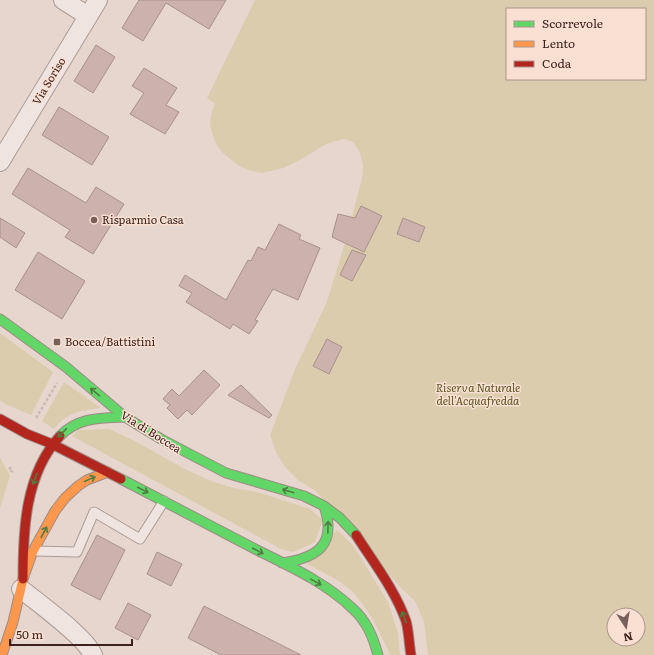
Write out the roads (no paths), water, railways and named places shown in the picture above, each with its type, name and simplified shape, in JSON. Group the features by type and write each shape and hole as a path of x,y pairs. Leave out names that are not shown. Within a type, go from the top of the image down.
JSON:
{"main road":[{"name":"Via di Boccea","path":"0,319 66,367 125,417 167,443 221,471 304,496 324,506 346,523 389,584 406,622 411,655"},
{"path":"22,584 22,554 29,497 36,474 52,444 66,430 77,423 92,419 125,417"},
{"path":"0,419 27,434 52,444 164,501 332,591 353,608 366,623 378,655"},
{"path":"2,655 13,622 22,584 34,552 55,510 71,491 86,480 108,472"},
{"path":"282,563 308,558 319,552 323,547 329,528 328,517 324,506"}],"street":[{"path":"63,0 88,16"},
{"name":"Via Soriso","path":"0,162 98,0"},
{"path":"22,584 91,649 93,655"}],"lane":[{"path":"34,552 77,552 94,512 140,539 164,501"}],"place":[{"name":"Risparmio Casa","path":"94,220"},
{"name":"Boccea/Battistini","path":"57,342"}],"park label":[{"name":"Riserva Naturale dell'Acquafredda","path":"478,394"}]}
